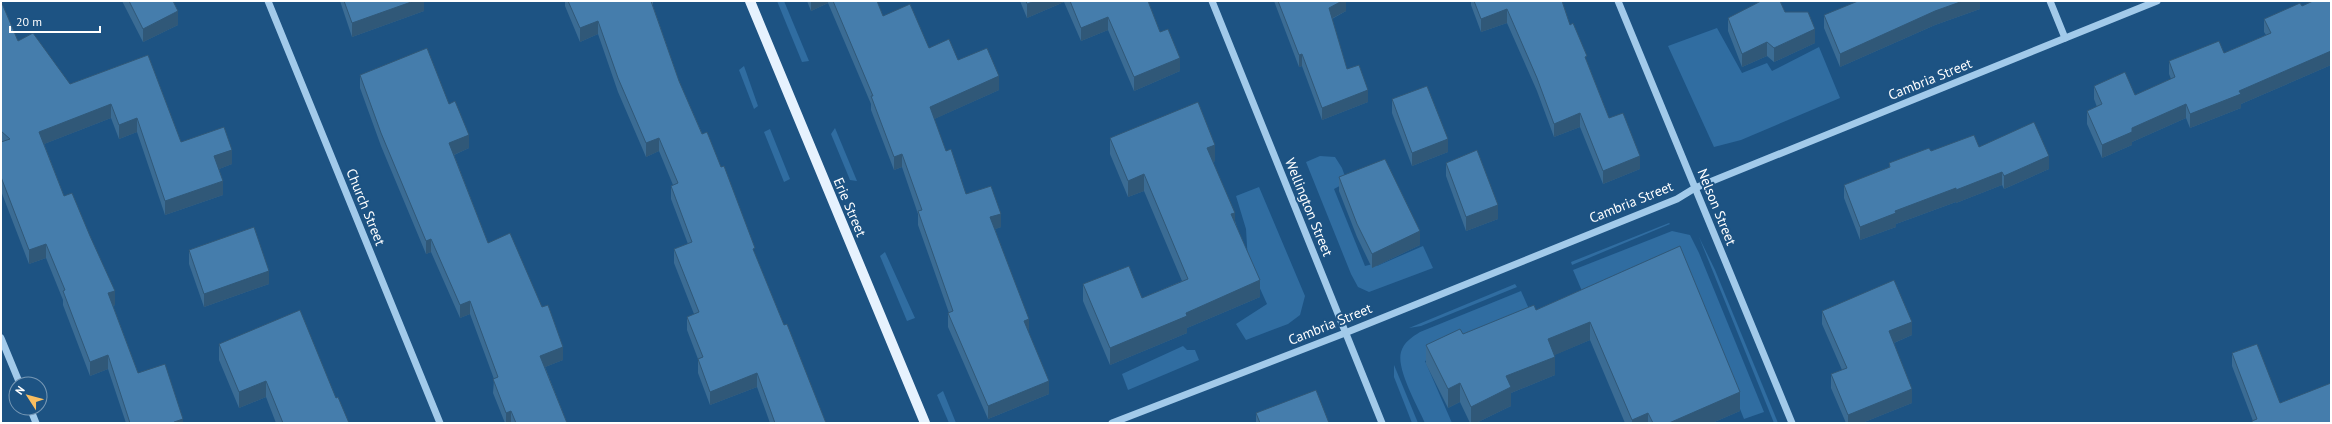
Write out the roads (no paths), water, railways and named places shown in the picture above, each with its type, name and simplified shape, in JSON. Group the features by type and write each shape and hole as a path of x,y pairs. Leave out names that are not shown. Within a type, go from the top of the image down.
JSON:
{"main road":[{"name":"Erie Street","path":"750,1 925,423"}],"street":[{"name":"Church Street","path":"268,1 440,423"},
{"name":"Wellington Street","path":"1212,1 1382,423"},
{"name":"Nelson Street","path":"1618,1 1792,423"},
{"path":"2050,1 2065,38"},
{"name":"Cambria Street","path":"1112,423 1345,333 1677,199 1695,188 2157,1"},
{"path":"1,338 17,376"}]}
